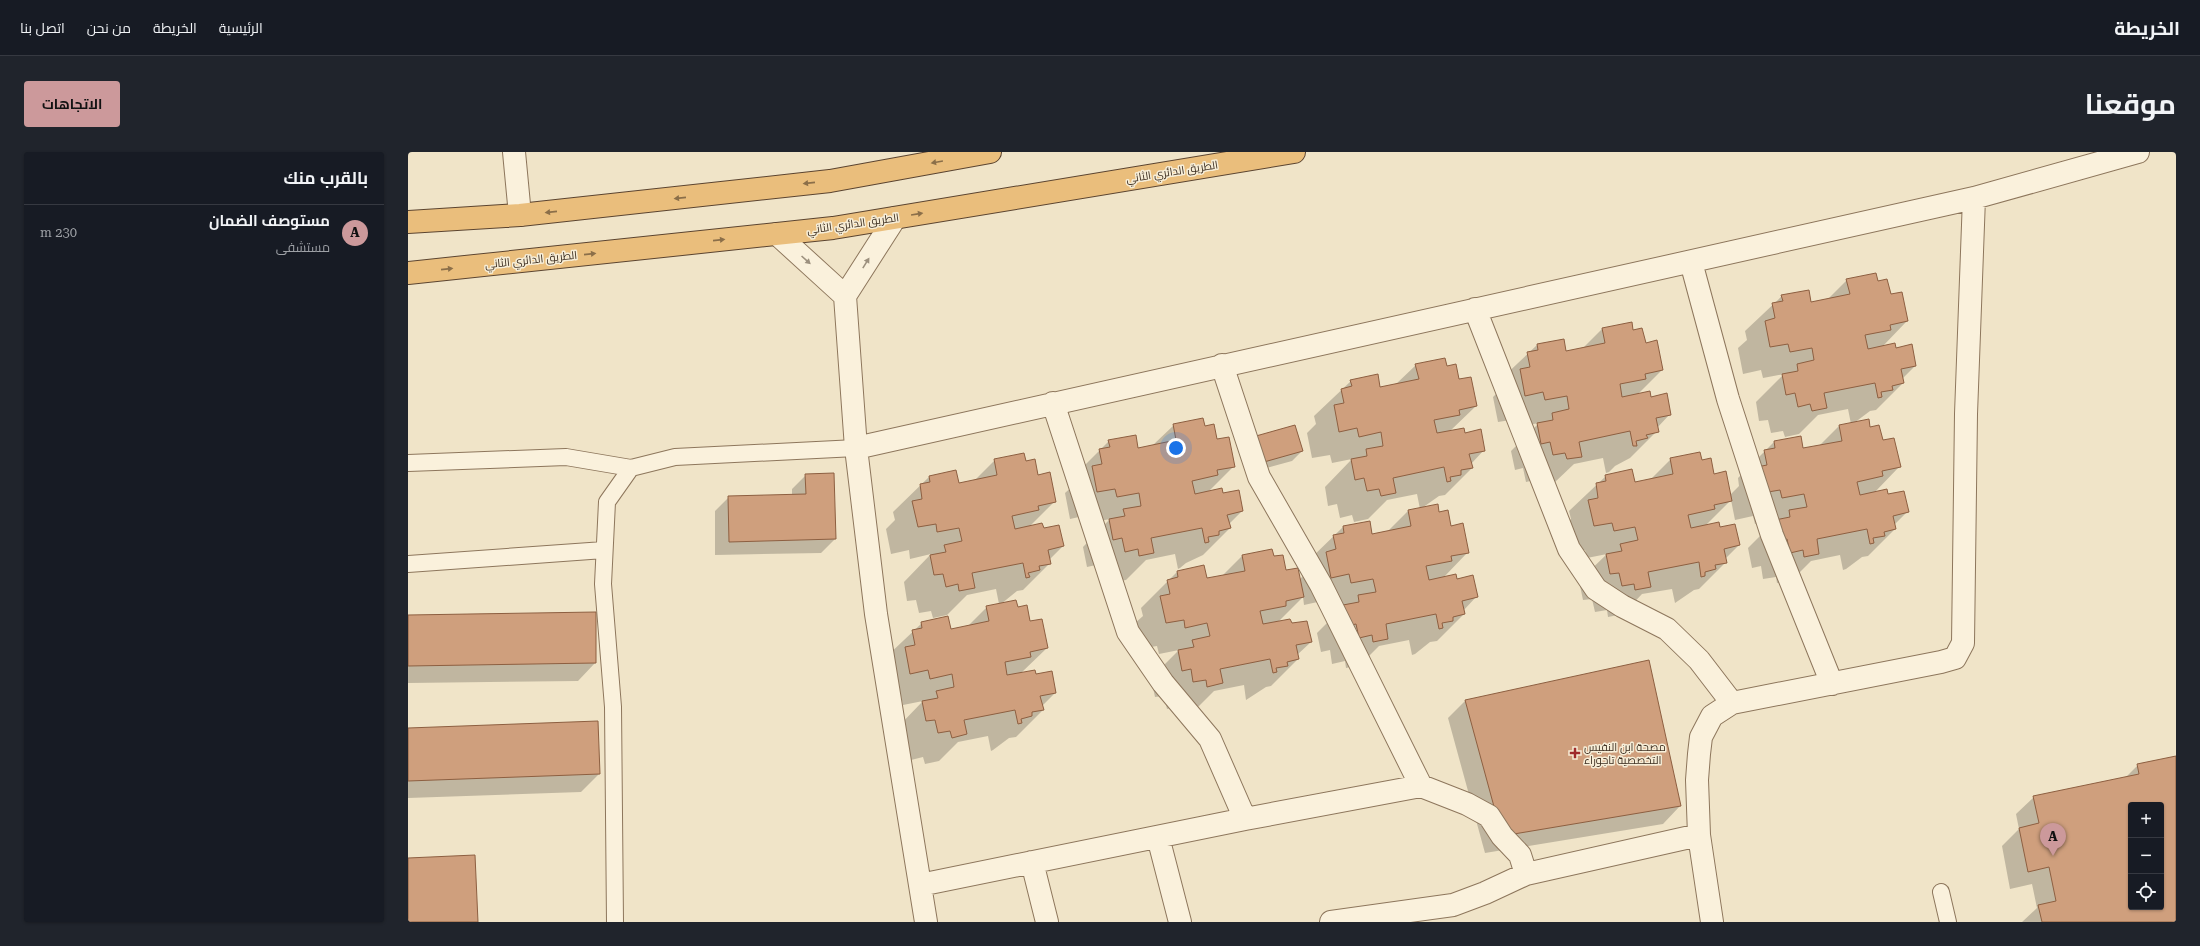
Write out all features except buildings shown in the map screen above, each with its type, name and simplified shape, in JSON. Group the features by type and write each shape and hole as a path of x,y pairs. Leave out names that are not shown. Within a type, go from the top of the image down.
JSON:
{"highway":[{"path":"408,222 520,215 830,181 990,152"},
{"name":"الطريق الدائري الثاني","path":"408,273 833,228 1294,152"}],"street":[{"path":"514,152 520,215"},
{"path":"856,448 1974,198 2138,152"},
{"path":"1712,922 1700,835 1698,780 1701,737 1712,716 1732,703 1955,658 1963,642 1966,414 1974,198"},
{"path":"895,218 845,296 856,448 876,614 926,922"},
{"path":"777,234 845,296"},
{"path":"1691,262 1728,398 1772,534 1832,684"},
{"path":"1475,309 1569,549 1596,589 1622,606 1667,629 1699,660 1732,703"},
{"path":"1222,365 1259,476 1321,585 1421,786"},
{"path":"1053,403 1128,632 1163,683 1210,739 1245,820"},
{"path":"920,885 1421,786 1468,804 1489,816 1502,836 1520,855 1526,874"},
{"path":"1331,922 1418,916 1453,905 1526,874 1700,835"},
{"path":"1158,837 1180,922"},
{"path":"1032,862 1047,922"}],"lane":[{"path":"408,463 566,457 631,468 675,457 856,448"},
{"path":"616,922 612,707 603,584 604,550 607,502 631,468"},
{"path":"408,564 604,550"},
{"path":"1941,892 1948,922"}],"place":[{"name":"مصحة ابن النفيس التخصصية تاجوراء","path":"1575,753"},
{"name":"مستوصف الضمان","path":"2053,856"}]}
